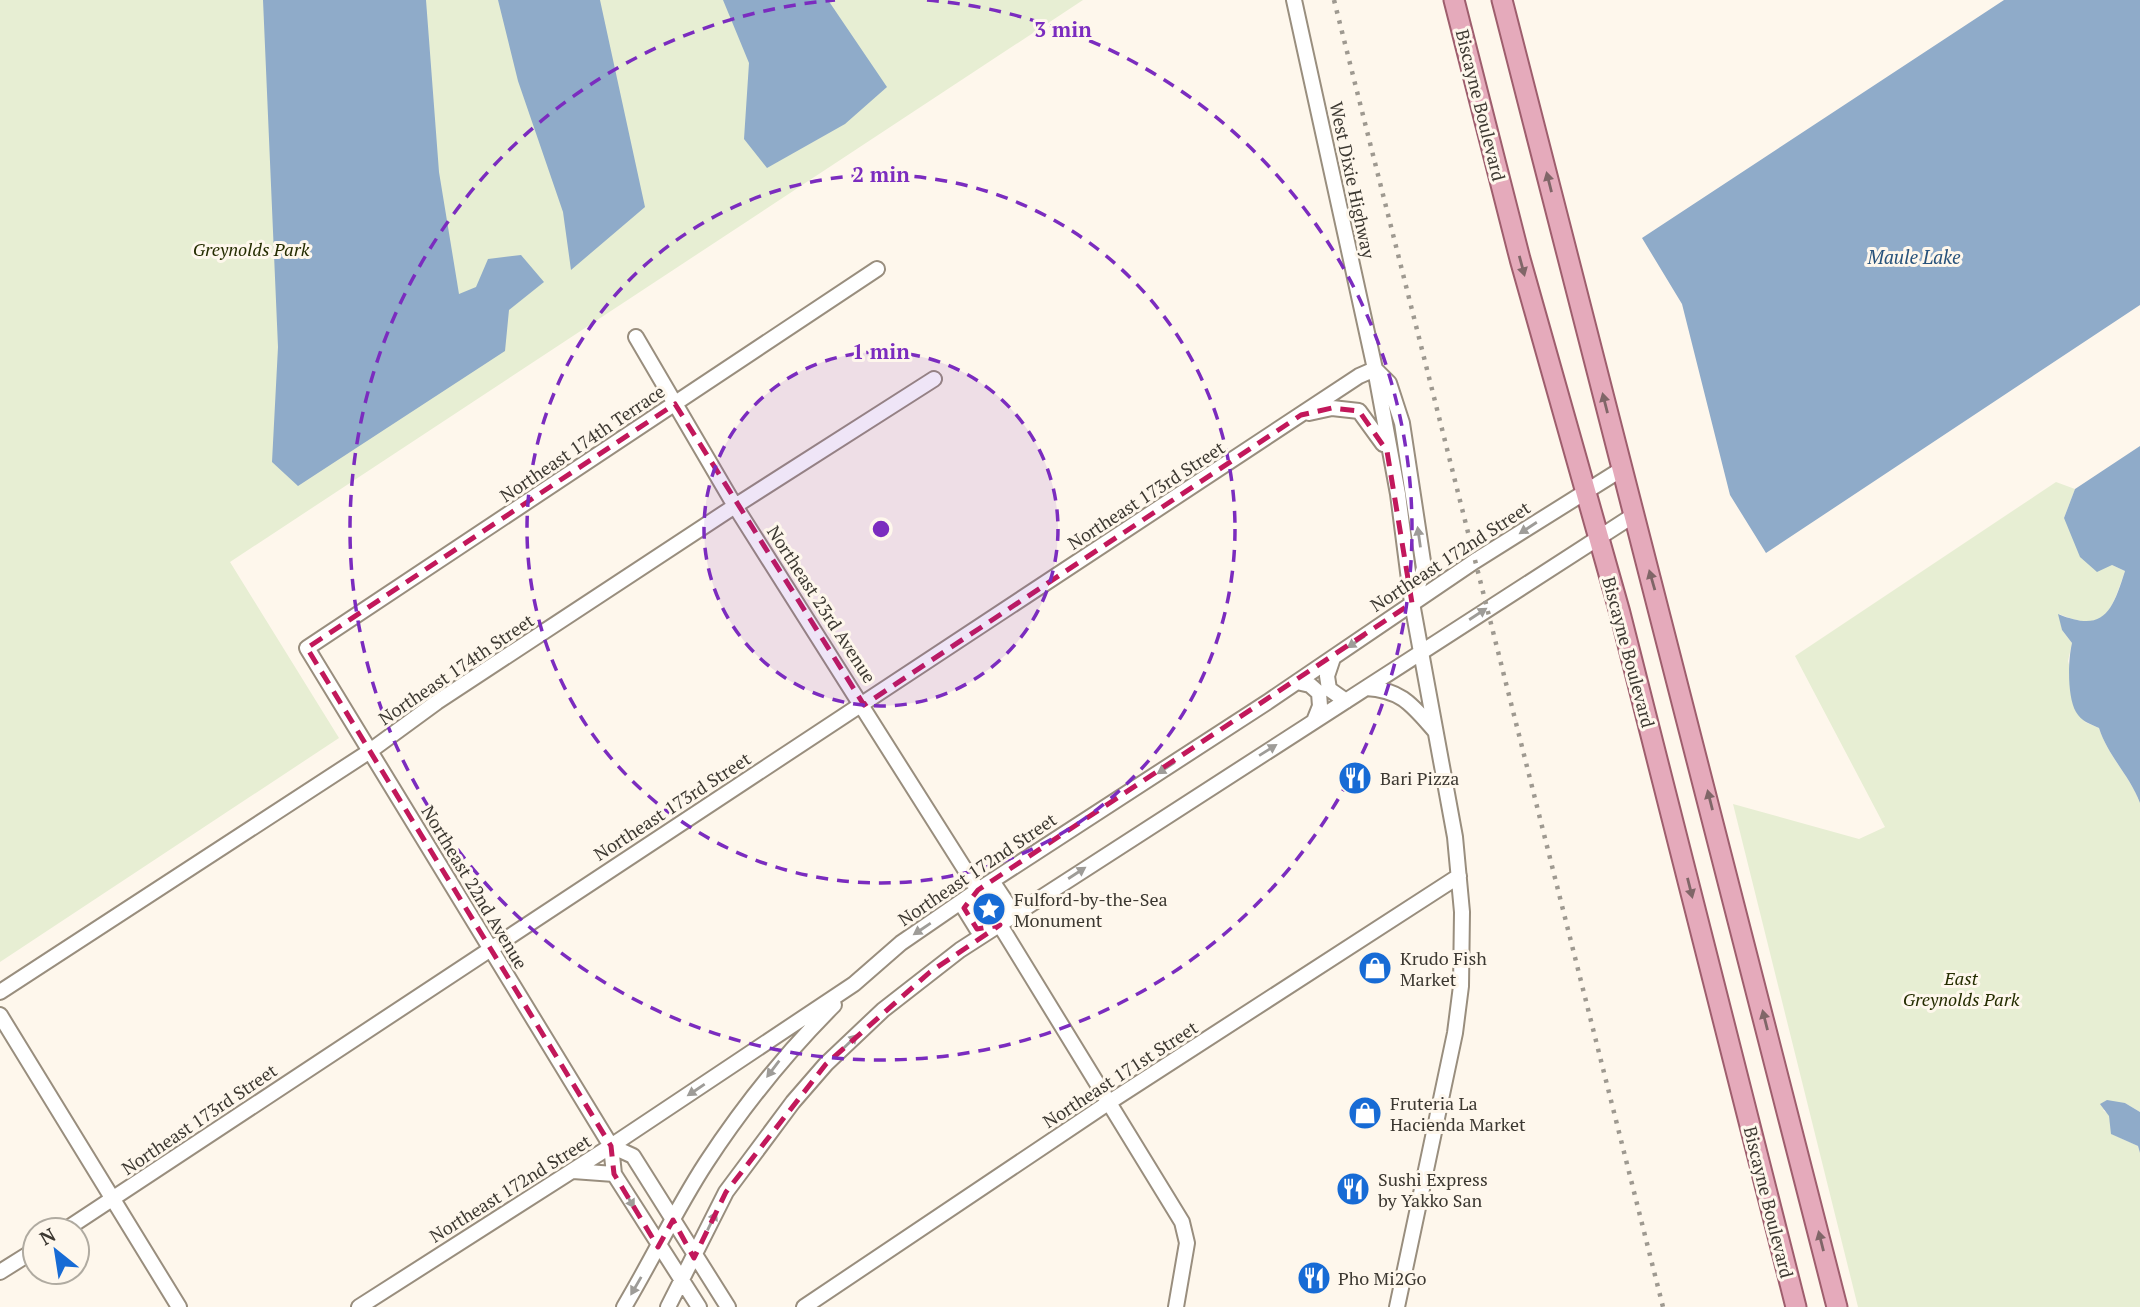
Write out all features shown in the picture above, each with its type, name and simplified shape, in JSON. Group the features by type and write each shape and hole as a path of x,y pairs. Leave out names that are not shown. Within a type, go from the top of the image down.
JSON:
{"main road":[{"name":"Biscayne Boulevard","path":"1454,0 1520,259 1598,538 1796,1307"},
{"path":"1502,0 1622,469 1696,744 1837,1307"}],"street":[{"name":"West Dixie Highway","path":"1294,0 1375,369 1387,451 1398,494 1412,603 1459,876 1463,943 1456,1021 1397,1307"},
{"name":"Northeast 174th Terrace","path":"307,648 877,269"},
{"name":"Northeast 23rd Avenue","path":"636,337 735,506 864,705 978,890"},
{"name":"West Dixie Highway","path":"1375,369 1389,383 1402,423 1424,568 1412,603"},
{"name":"Northeast 173rd Street","path":"86,1216 1359,376 1375,369"},
{"name":"Northeast 174th Street","path":"0,992 370,751 437,702 735,506 934,379"},
{"name":"Northeast 173rd Street","path":"1301,415 1332,408 1359,411 1387,451"},
{"name":"Northeast 172nd Street","path":"359,1307 611,1146 854,984 901,943 978,890 1297,682 1412,603 1622,469"},
{"path":"668,1307 726,1192 793,1102 826,1064 883,1010 930,972 1000,925 1634,515"},
{"name":"Northeast 22nd Avenue","path":"307,648 611,1146 614,1174 658,1247 699,1307"},
{"path":"1333,658 1327,676 1329,689 1332,694 1346,701"},
{"path":"1297,682 1310,685 1319,693 1320,706 1314,721"},
{"path":"1366,688 1387,690 1405,699 1436,732"},
{"name":"Northeast 171st Street","path":"804,1307 1108,1104 1459,876"},
{"path":"996,887 1010,908 1000,925 977,929 964,908 978,890 996,887"},
{"path":"1000,925 1182,1222 1187,1243 1176,1307"},
{"path":"624,1307 705,1164 781,1059 854,984"},
{"path":"0,1016 179,1307"},
{"name":"Northeast 22nd Avenue","path":"611,1146 633,1156 694,1258 728,1307"},
{"path":"572,1171 614,1174"},
{"path":"0,1272 21,1259"}],"highlighted area":[{"path":"675,404 864,705 1301,415 1332,408 1359,411 1387,451 1412,603 978,890 964,908 977,929 1000,925 930,972 826,1064 726,1192 694,1258 673,1220 658,1247 614,1174 611,1146 307,648"}],"green space":[{"name":"Greynolds Park","path":"0,0 1083,0 230,562 339,738 0,962"},
{"name":"East Greynolds Park","path":"2056,482 2075,489 2064,518 2112,565 2125,571 2110,607 2097,620 2075,620 2059,614 2062,630 2072,643 2068,661 2085,722 2099,728 2140,803 2140,1112 2125,1103 2103,1110 2109,1115 2112,1134 2138,1146 2140,1153 2140,1307 1858,1307 1733,804 1859,839 1885,827 1795,656"}],"water":[{"path":"263,0 426,0 439,172 459,294 476,287 488,259 521,255 544,282 509,310 505,351 298,486 272,462 278,347"},
{"path":"498,0 600,0 645,207 571,270 563,212 518,81"},
{"path":"723,0 828,0 887,87 845,124 767,168 744,139 749,63"},
{"name":"Maule Lake","path":"2004,0 2140,0 2140,305 1766,553 1730,495 1682,304 1642,238"},
{"path":"2140,446 2140,803 2099,728 2083,720 2076,712 2069,678 2072,643 2062,630 2058,614 2086,621 2096,620 2104,615 2116,598 2125,571 2112,565 2097,572 2080,557 2064,518 2075,489"},
{"path":"2107,1100 2125,1103 2140,1112 2140,1153 2138,1146 2111,1134 2109,1116 2100,1104"}],"railway":[{"path":"1334,0 1663,1307"}],"place":[{"name":"Bari Pizza","path":"1355,778"},
{"name":"Fulford-by-the-Sea Monument","path":"989,909"},
{"name":"Krudo Fish Market","path":"1375,968"},
{"name":"Fruteria La Hacienda Market","path":"1365,1113"},
{"name":"Sushi Express by Yakko San","path":"1353,1189"},
{"name":"Pho Mi2Go","path":"1314,1278"}]}
